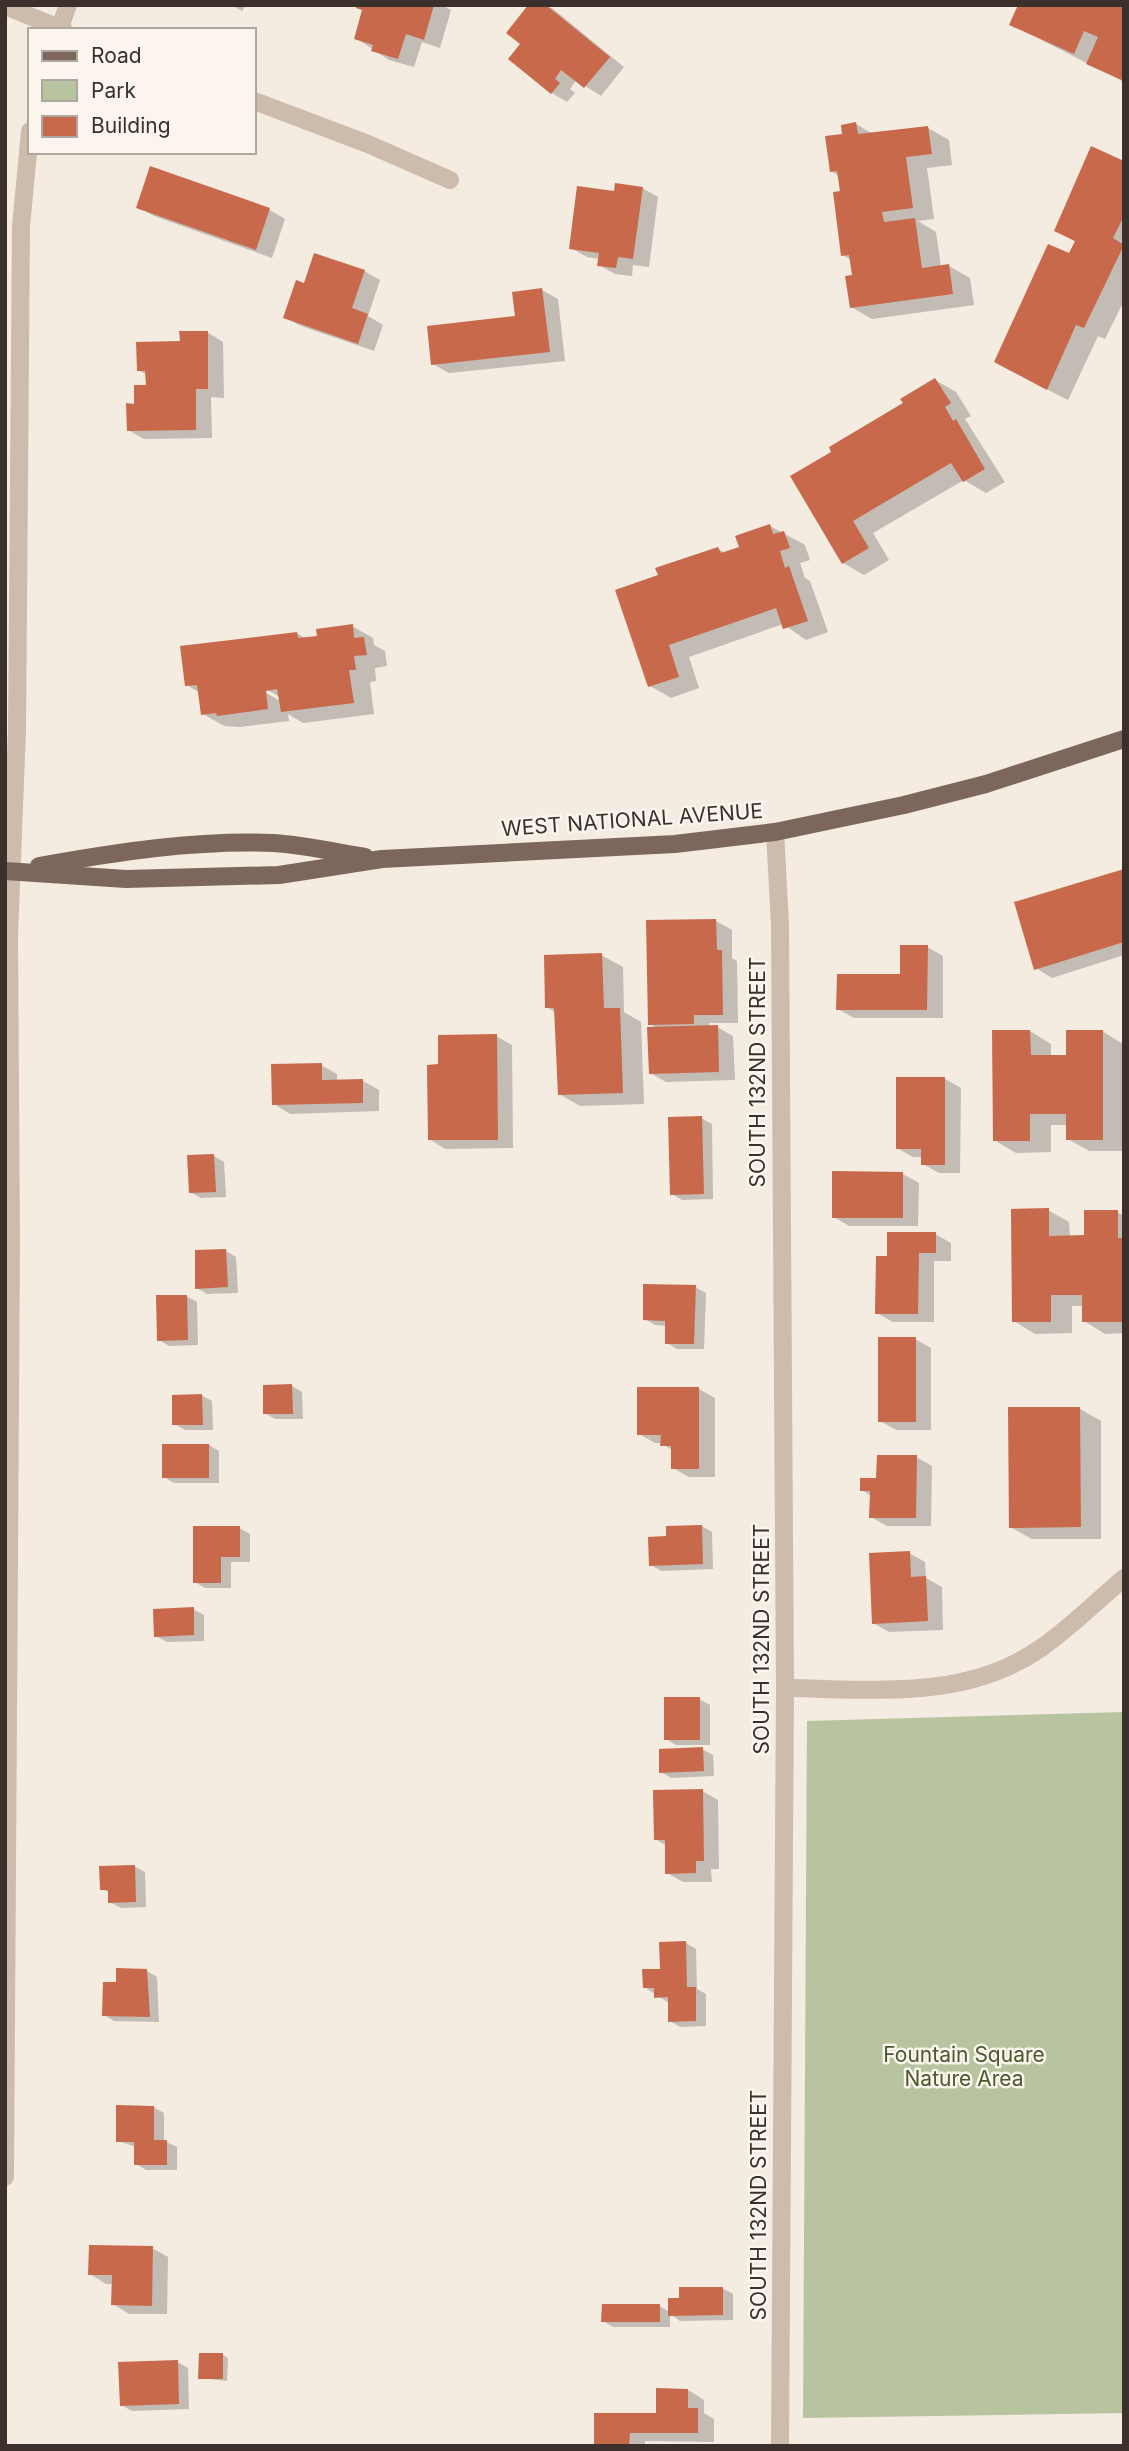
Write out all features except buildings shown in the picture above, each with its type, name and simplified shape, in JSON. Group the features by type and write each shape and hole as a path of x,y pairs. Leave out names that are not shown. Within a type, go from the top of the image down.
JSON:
{"main road":[{"name":"WEST NATIONAL AVENUE","path":"8,871 126,879 279,875 383,859 675,844 775,832 986,784 1124,739"},
{"name":"WEST NATIONAL AVENUE","path":"8,871 128,849 202,844 276,843 383,859"}],"street":[{"path":"61,28 68,5"},
{"path":"5,6 59,28"},
{"path":"256,102 368,144 450,180"},
{"path":"5,2178 8,871 17,730 22,226 28,154"},
{"name":"SOUTH 132ND STREET","path":"775,832 780,925 785,1689 780,2446"},
{"path":"785,1689 927,1689 973,1681 1011,1665 1040,1648 1124,1578"}],"green space":[{"name":"Fountain Square Nature Area","path":"1124,1712 1124,2413 803,2418 807,1721"}]}
